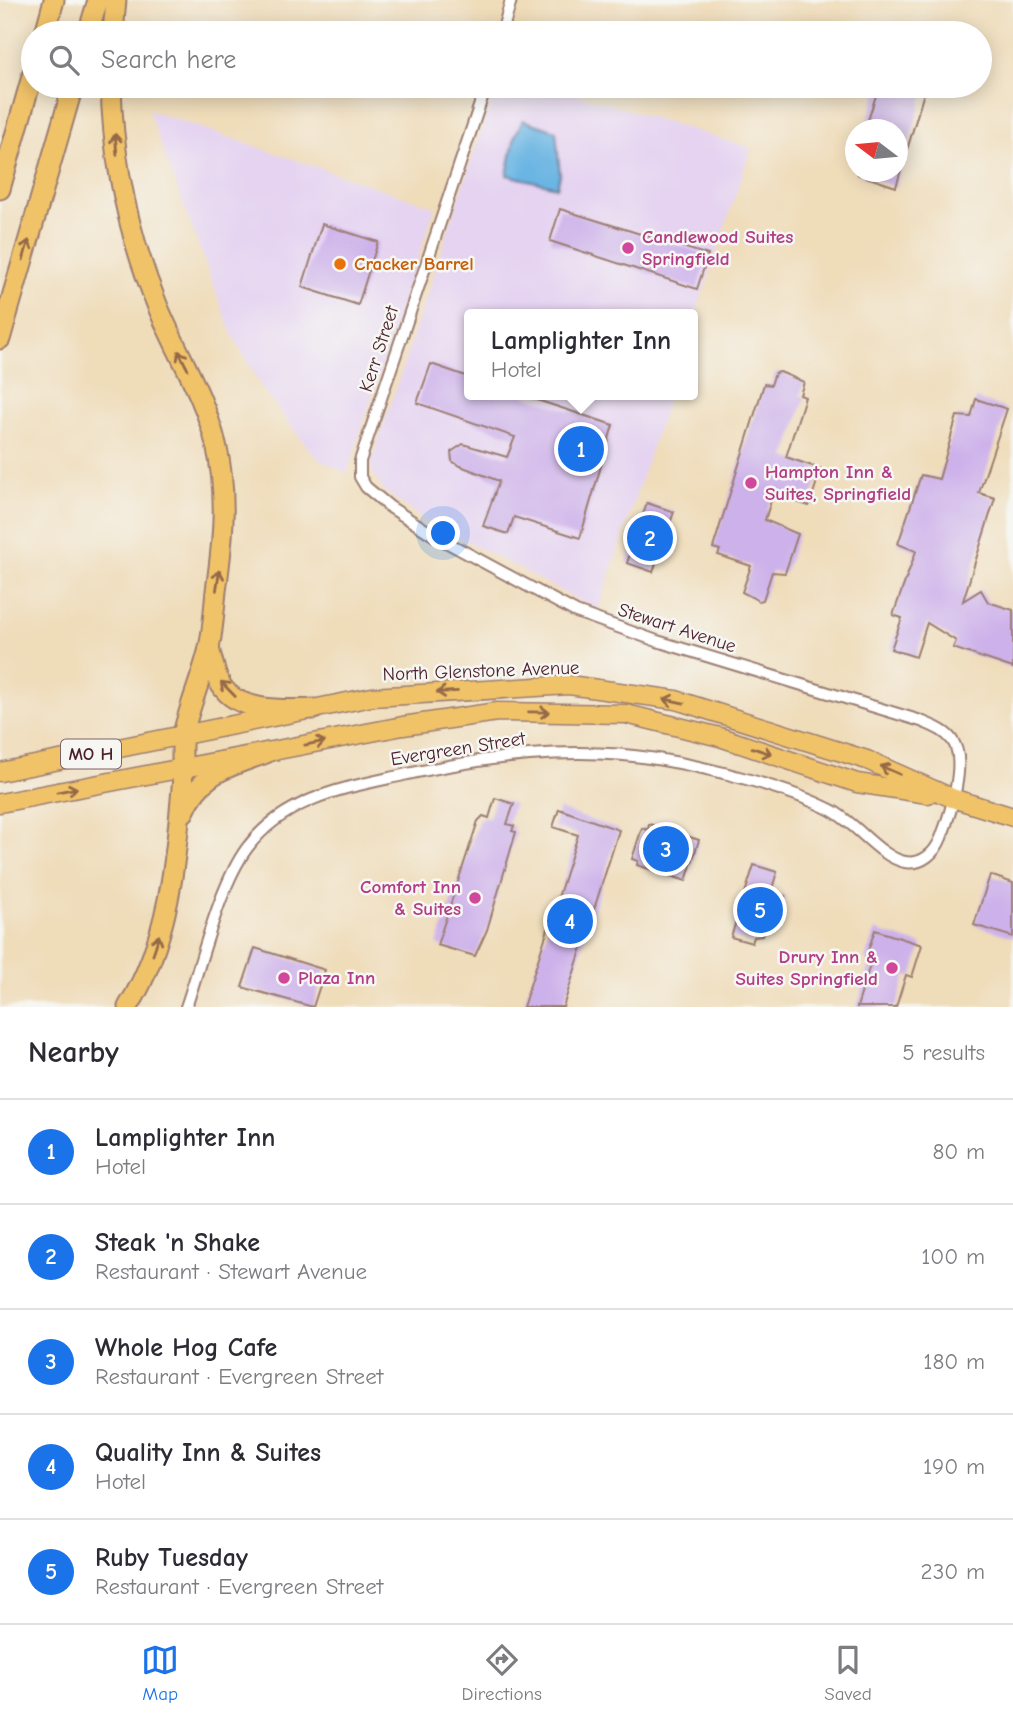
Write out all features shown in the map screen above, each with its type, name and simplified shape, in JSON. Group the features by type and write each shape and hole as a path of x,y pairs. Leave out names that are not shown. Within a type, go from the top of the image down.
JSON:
{"highway":[{"path":"48,21 54,0"},
{"path":"91,21 97,0"},
{"path":"114,21 116,0"},
{"path":"0,171 24,98"},
{"path":"0,189 26,98"},
{"path":"0,339 70,98"},
{"path":"112,98 119,170 137,249 158,307 203,403 220,462 225,502 224,542 209,648 183,737 184,768 179,830 157,944 128,1007"},
{"path":"209,648 221,686 239,700 283,710 314,709"},
{"path":"179,830 196,788 220,769 266,752"}],"main road":[{"name":"North Glenstone Avenue","path":"0,772 372,697 569,685 676,700 867,760 952,798 1013,817"},
{"name":"North Glenstone Avenue","path":"0,803 266,752 497,712 626,714 719,737 857,783 952,798"}],"street":[{"path":"505,21 511,0"},
{"name":"Kerr Street","path":"360,477 360,461 482,98"},
{"name":"Stewart Avenue","path":"360,477 369,491 411,522 576,612 657,641 920,721 944,732 954,741 960,761 952,798"},
{"name":"Evergreen Street","path":"186,1007 227,887 247,848 280,817 307,800 338,789 461,762 517,755 575,752 643,757 683,764 808,800 846,818 889,856 910,862 926,858 937,846 952,798"}],"shaded area":[{"path":"492,98 589,98 751,148 698,309 464,309 464,400 667,400 598,610 420,517 384,491 371,470 372,460"},
{"path":"148,110 435,207 347,473 320,460 310,450 262,388 231,332"}],"water":[{"path":"523,120 556,131 560,175 557,187 507,175 515,136"}],"building":[{"path":"875,98 922,98 908,147 908,119 868,119"},
{"path":"881,182 897,182 896,187"},
{"name":"Candlewood Suites Springfield","path":"560,209 708,255 697,289 550,241"},
{"name":"Cracker Barrel","path":"322,224 378,242 358,305 302,287"},
{"path":"431,364 464,375 464,400 537,400 613,425 580,538 514,517 508,534 483,526 499,481 458,465 452,461 451,452 463,444 507,457 515,437 417,403"},
{"name":"Hampton Inn & Suites, Springfield","path":"780,372 804,382 800,395 805,397 786,457 821,469 809,506 773,494 765,520 798,534 785,573 772,572 763,600 759,601 742,592 751,566 718,555 720,550 713,548 764,384 771,385 775,373"},
{"path":"976,399 1007,409 979,493 995,498 963,601 981,590 988,602 1013,610 1013,668 953,648 956,641 927,623 916,657 891,649 902,618 893,615 916,551 898,544 921,475 939,479 957,416 971,417"},
{"path":"647,503 674,512 653,572 627,563"},
{"name":"Comfort Inn & Suites","path":"495,798 514,804 507,824 514,826 512,831 516,832 487,930 475,956 437,945 478,821 483,816 489,818"},
{"path":"559,809 619,830 563,1007 523,1007 578,835 553,827"},
{"path":"649,824 699,840 686,881 637,865 638,861 632,859 642,828 648,830"},
{"path":"754,865 777,872 771,892 785,896 775,926 766,924 762,936 754,937 752,943 731,937"},
{"path":"990,875 1013,883 1013,937 974,925"},
{"name":"Drury Inn & Suites Springfield","path":"875,930 922,945 912,977 906,975 896,1007 857,1007 871,962 865,960"},
{"name":"Plaza Inn","path":"255,948 325,970 313,1007 242,987"}],"place":[{"name":"Candlewood Suites Springfield","path":"628,248"},
{"name":"Cracker Barrel","path":"340,264"},
{"name":"Lamplighter Inn","path":"581,449"},
{"name":"Hampton Inn & Suites, Springfield","path":"751,483"},
{"name":"Steak 'n Shake","path":"650,538"},
{"name":"Whole Hog Cafe","path":"666,849"},
{"name":"Comfort Inn & Suites","path":"475,898"},
{"name":"Ruby Tuesday","path":"760,910"},
{"name":"Quality Inn & Suites","path":"570,921"},
{"name":"Drury Inn & Suites Springfield","path":"892,968"},
{"name":"Plaza Inn","path":"284,978"}]}
